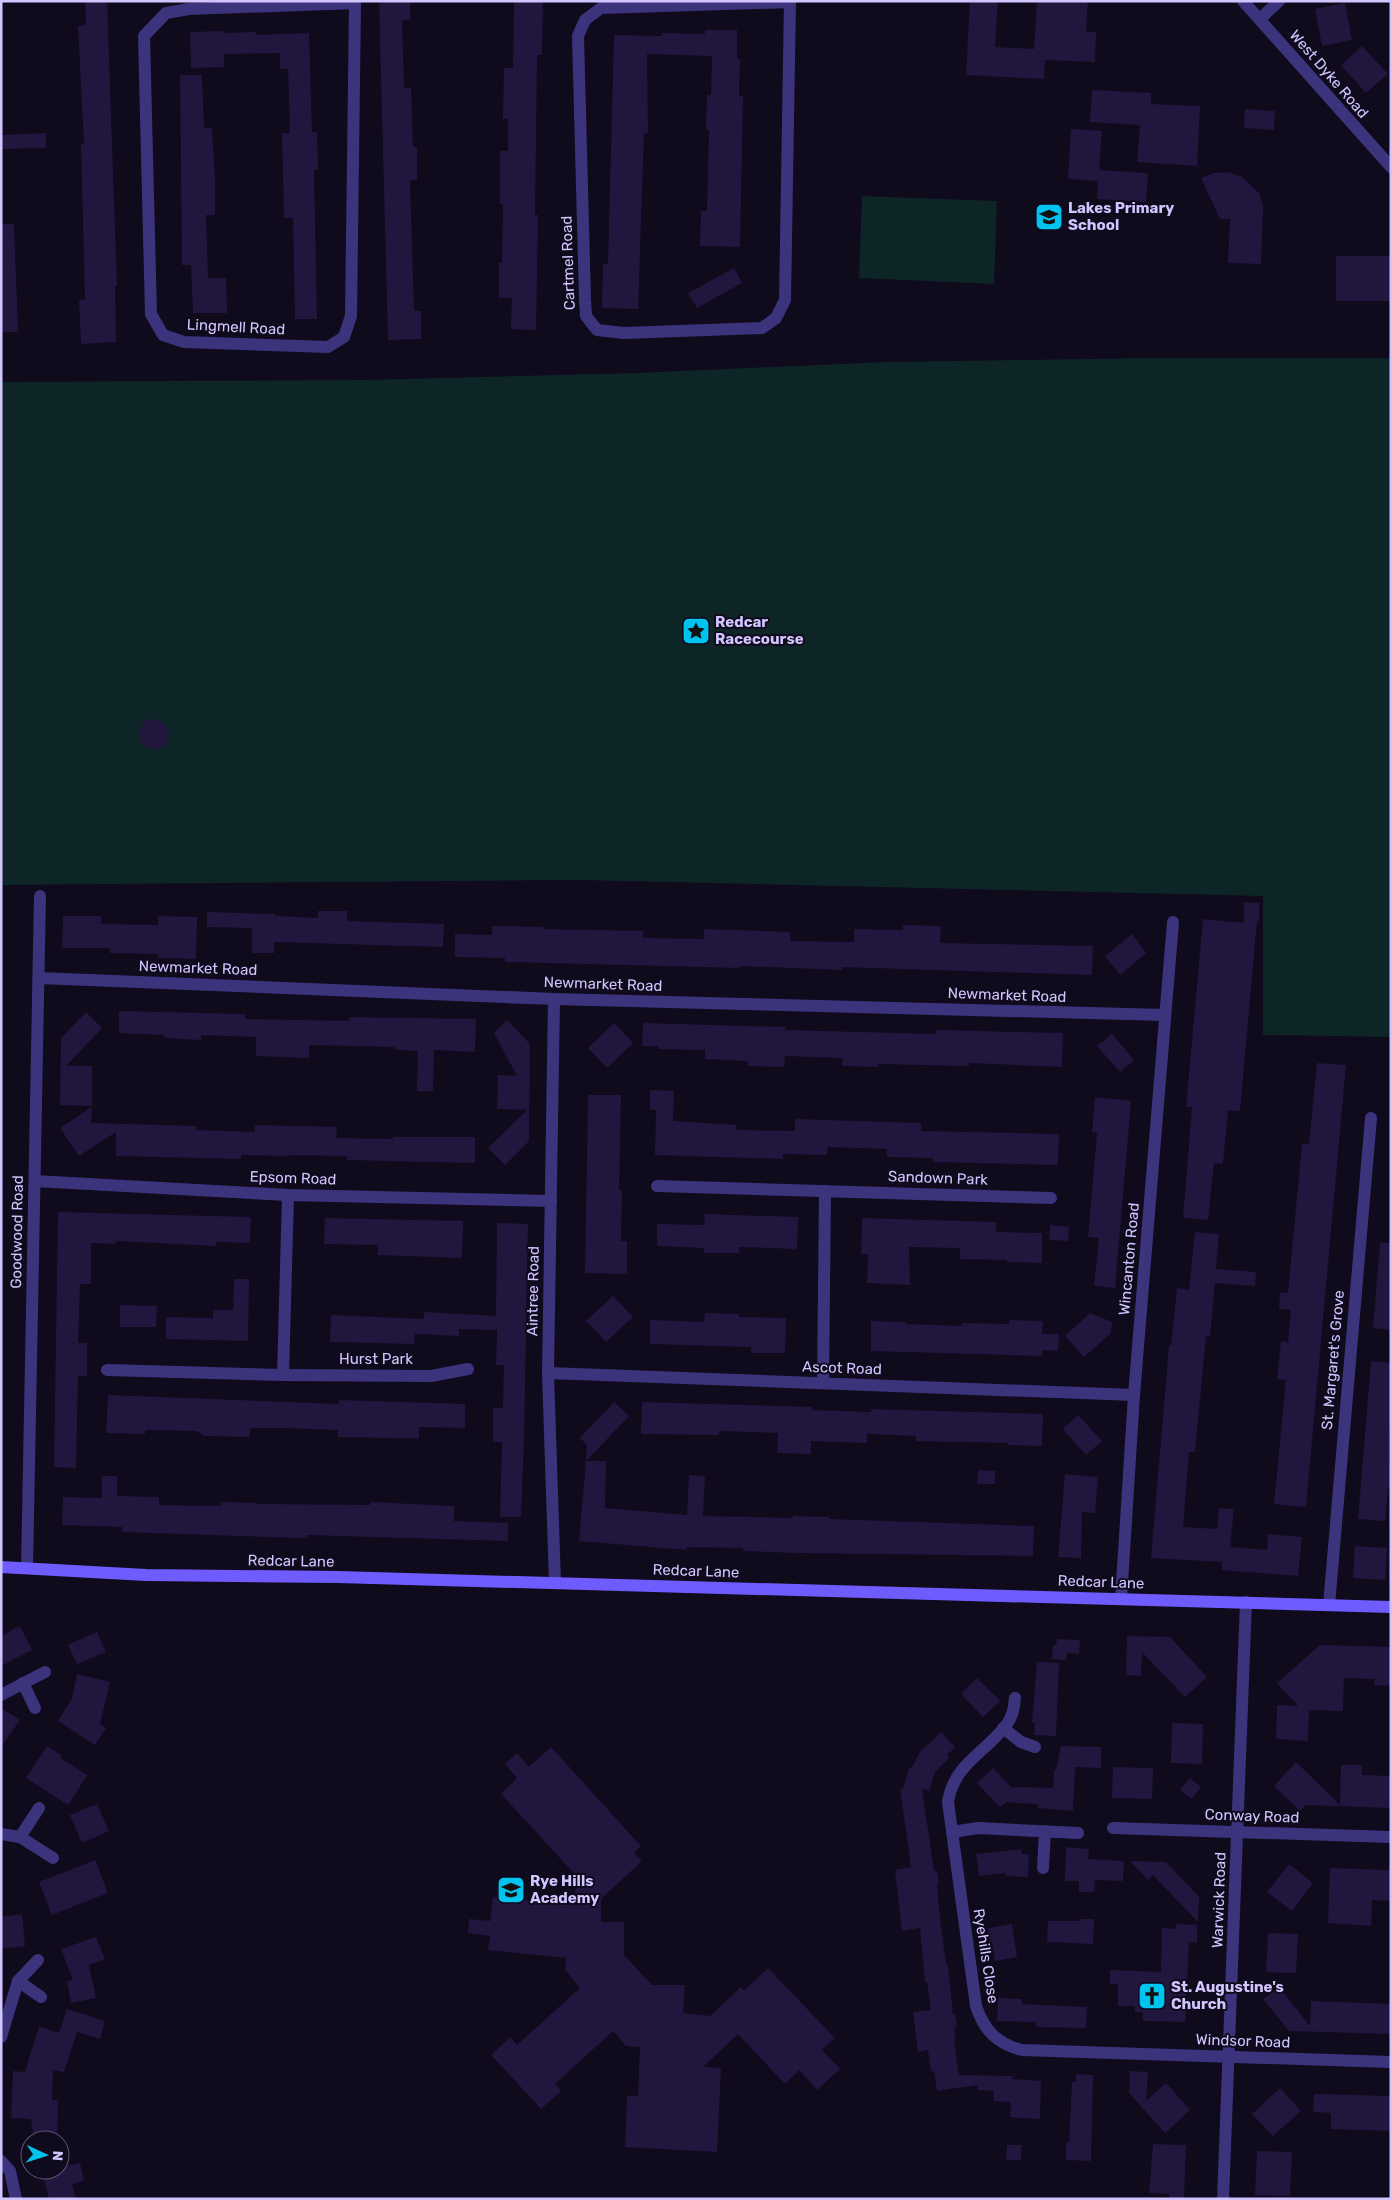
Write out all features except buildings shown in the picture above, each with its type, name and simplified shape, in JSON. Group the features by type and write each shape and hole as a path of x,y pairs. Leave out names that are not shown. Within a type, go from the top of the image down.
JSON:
{"main road":[{"name":"Redcar Lane","path":"1,1567 146,1575 555,1583 1391,1607"}],"street":[{"name":"West Dyke Road","path":"1244,1 1390,164"},
{"path":"1260,19 1279,1"},
{"name":"Lingmell Road","path":"355,2 351,316 344,337 328,347 184,342 163,335 151,314 144,36 166,13 189,9 355,2"},
{"name":"Cartmel Road","path":"790,2 786,300 776,318 762,328 624,333 597,330 586,316 578,36 585,20 601,8 790,2"},
{"name":"Goodwood Road","path":"26,1568 40,896"},
{"name":"Wincanton Road","path":"1121,1599 1134,1395 1173,922"},
{"name":"Newmarket Road","path":"39,978 554,999 1165,1015"},
{"name":"Aintree Road","path":"554,999 548,1373 555,1583"},
{"name":"St. Margaret's Grove","path":"1329,1605 1370,1118"},
{"name":"Epsom Road","path":"35,1181 288,1196 551,1201"},
{"name":"Sandown Park","path":"657,1186 1051,1198"},
{"path":"823,1383 825,1191"},
{"path":"283,1375 288,1196"},
{"name":"Hurst Park","path":"107,1370 283,1375 431,1376 468,1369"},
{"name":"Ascot Road","path":"548,1373 1134,1395"},
{"name":"Warwick Road","path":"1223,2199 1246,1602"},
{"path":"1,1694 45,1672"},
{"path":"23,1683 35,1708"},
{"name":"Ryehills Close","path":"1016,1698 1013,1712 1004,1728 961,1769 954,1780 948,1802 976,2006 986,2029 1008,2047 1022,2050 1094,2052"},
{"path":"1004,1728 1021,1742 1035,1747"},
{"path":"20,1836 39,1808"},
{"path":"952,1832 978,1828 1078,1833"},
{"name":"Conway Road","path":"1113,1828 1391,1837"},
{"path":"1043,1868 1045,1831"},
{"path":"1,1834 20,1836 53,1858"},
{"path":"1,2037 18,1981 38,1960"},
{"path":"18,1981 41,1997"},
{"name":"Windsor Road","path":"1094,2052 1391,2062"},
{"path":"1,2161 10,2172 16,2199"}],"green space":[{"path":"862,196 997,201 994,284 859,278"},
{"name":"Redcar Racecourse","path":"1156,358 1391,358 1391,1037 1263,1035 1263,896 579,880 1,885 1,382 364,380 636,373 886,362"}],"place":[{"name":"Lakes Primary School","path":"1049,217"},
{"name":"Redcar Racecourse","path":"696,631"},
{"name":"Rye Hills Academy","path":"511,1890"},
{"name":"St. Augustine's Church","path":"1152,1996"}]}
